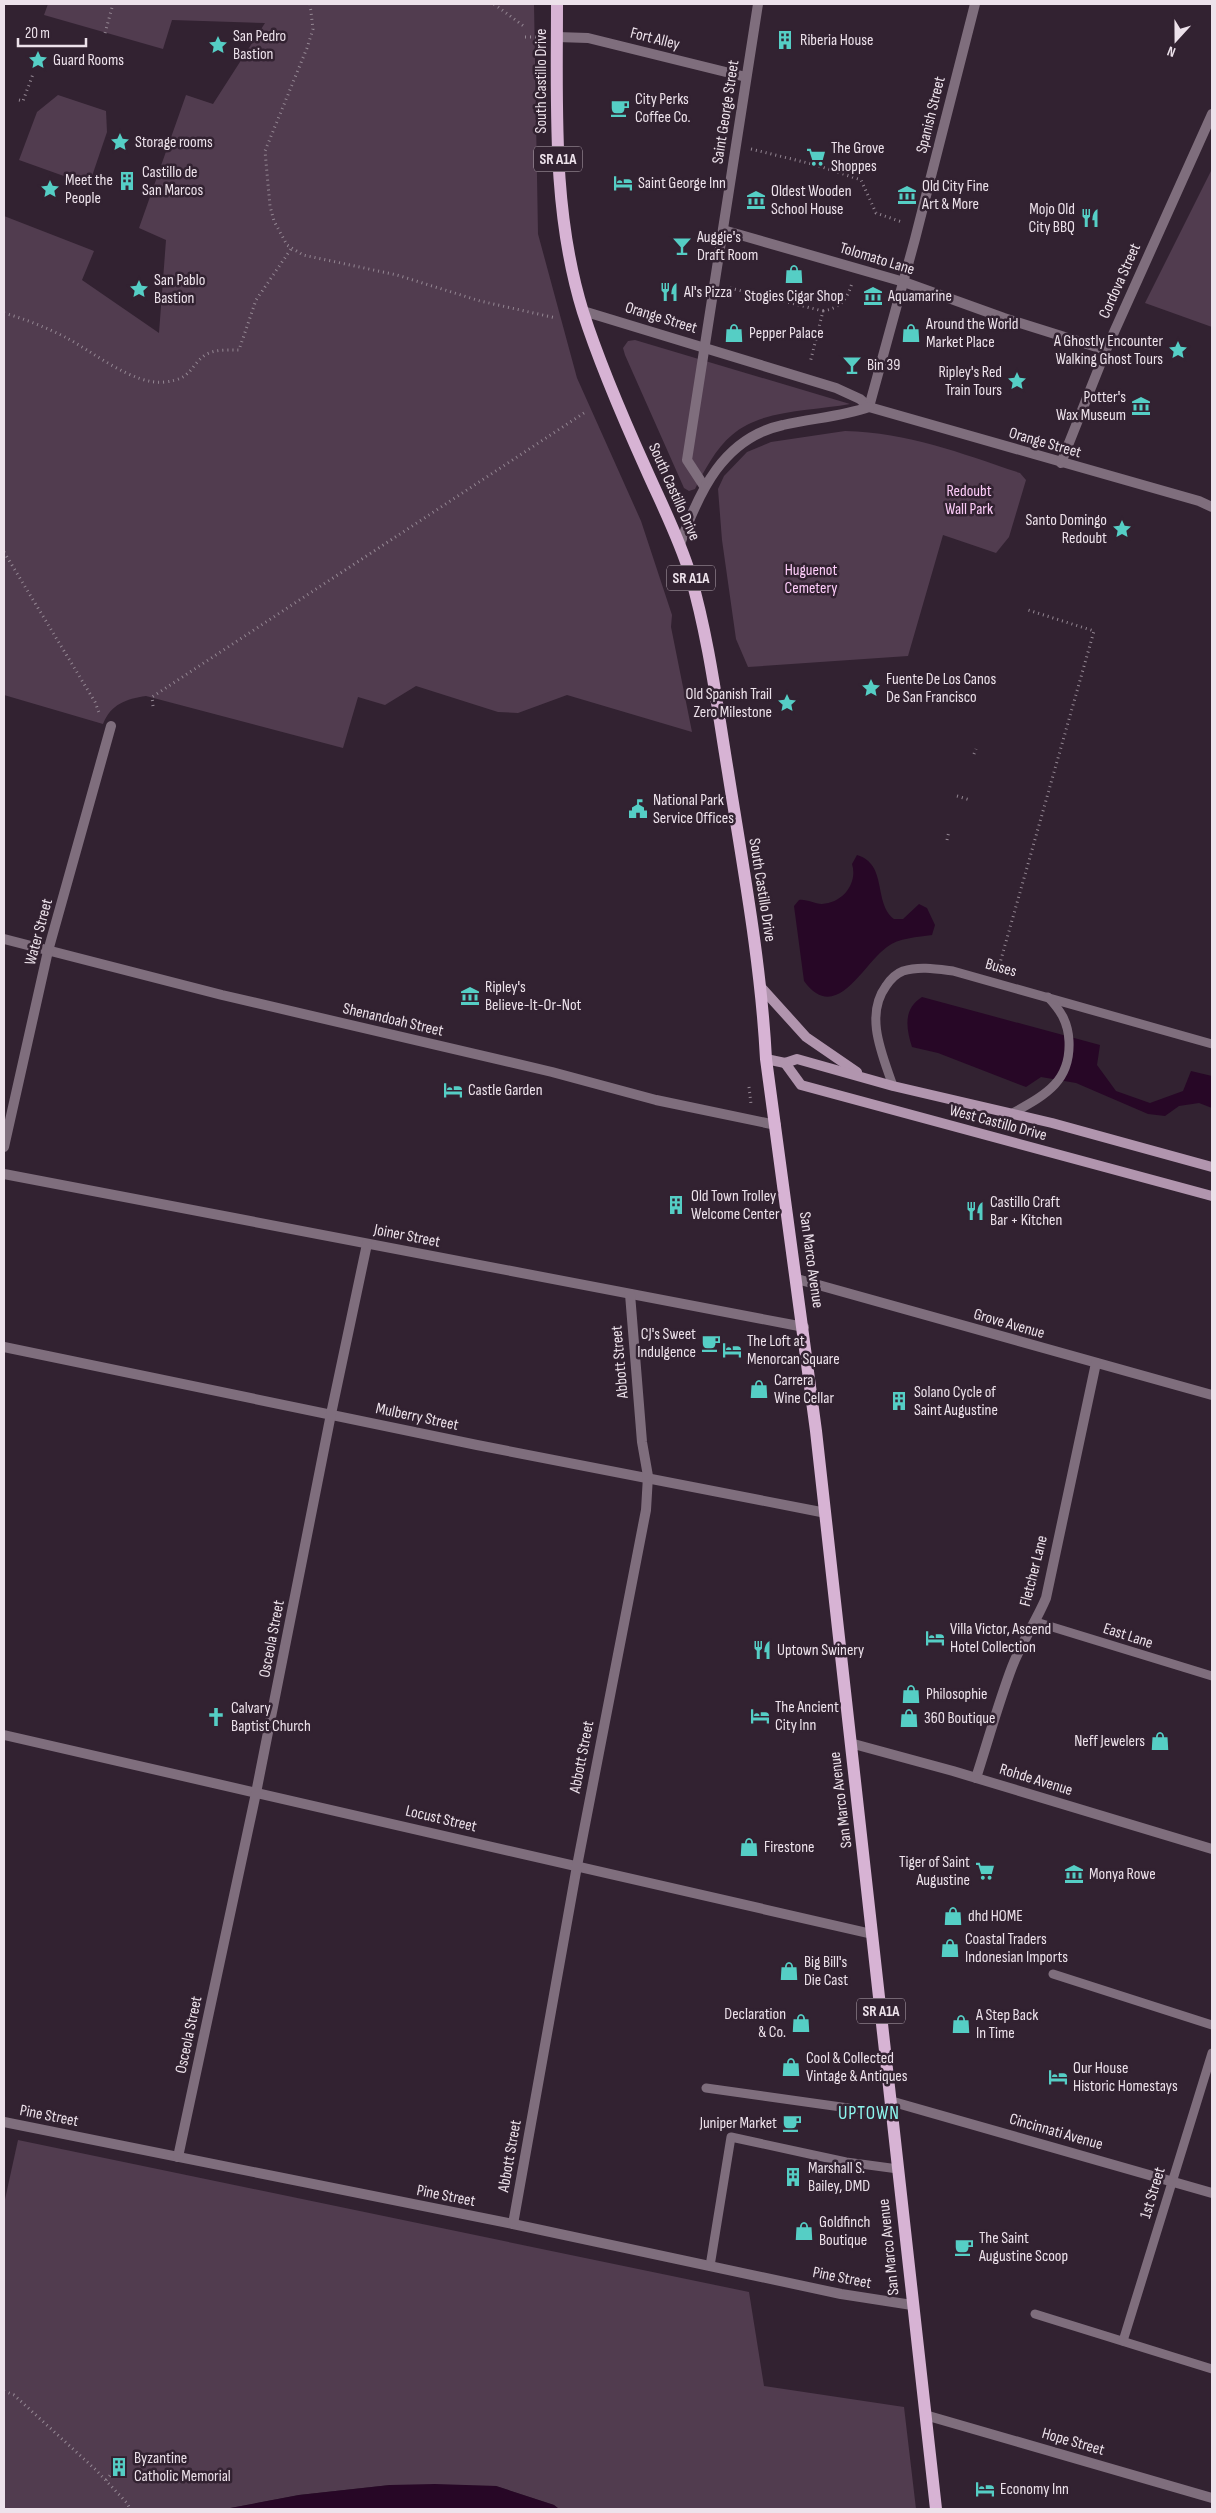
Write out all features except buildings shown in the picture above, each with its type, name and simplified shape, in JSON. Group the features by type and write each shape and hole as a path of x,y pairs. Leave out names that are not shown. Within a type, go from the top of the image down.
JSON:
{"main road":[{"name":"South Castillo Drive","path":"557,4 560,199 571,265 583,311 624,422 680,544 704,629 760,986 766,1058"},
{"path":"760,986 806,1037 820,1049 866,1078"},
{"name":"San Marco Avenue","path":"766,1058 804,1326 826,1513 850,1744 936,2509"},
{"name":"West Castillo Drive","path":"766,1058 785,1063 797,1058 893,1086 1052,1123 1212,1167"},
{"name":"West Castillo Drive","path":"785,1063 801,1085 1212,1196"}],"street":[{"name":"Saint George Street","path":"704,486 687,460 706,348 758,4"},
{"name":"Spanish Street","path":"869,406 904,282 974,4"},
{"name":"Fort Alley","path":"557,37 588,38 746,77"},
{"name":"Cordova Street","path":"1061,463 1106,350 1212,114"},
{"name":"Tolomato Lane","path":"723,230 904,282 1004,318 1106,350"},
{"name":"Orange Street","path":"583,311 806,379 844,392 860,399 869,406 1061,463 1200,501 1212,507"},
{"path":"680,544 704,486 726,456 750,437 782,424 846,415 869,406"},
{"name":"Water Street","path":"4,1147 48,951 111,726"},
{"name":"Shenandoah Street","path":"4,939 222,996 552,1072 656,1100 776,1125"},
{"name":"Joiner Street","path":"4,1174 804,1326"},
{"name":"Osceola Street","path":"178,2157 256,1793 330,1414 367,1244"},
{"name":"Grove Avenue","path":"797,1279 1212,1395"},
{"name":"Abbott Street","path":"513,2224 577,1866 646,1510 648,1476 642,1442 630,1294"},
{"name":"Mulberry Street","path":"4,1347 826,1513"},
{"name":"Fletcher Lane","path":"976,1778 1012,1668 1020,1648 1036,1622 1046,1598 1096,1364"},
{"name":"Locust Street","path":"4,1735 577,1866 708,1898 872,1934"},
{"name":"Rohde Avenue","path":"850,1744 976,1778 1212,1849"},
{"name":"Cincinnati Avenue","path":"891,2107 1212,2193"},
{"name":"Pine Street","path":"4,2122 513,2224 841,2294 912,2305"},
{"name":"Hope Street","path":"925,2415 1212,2498"}],"lane":[{"name":"Buses","path":"893,1086 876,1026 876,1008 883,990 892,978 902,972 925,968 953,971 995,982 1212,1044"},
{"path":"1011,1114 1041,1098 1057,1083 1067,1065 1070,1054 1069,1034 1065,1019 1048,997"},
{"name":"East Lane","path":"1036,1622 1212,1676"},
{"path":"1054,1974 1212,2024"},
{"name":"1st Street","path":"1123,2341 1212,2053"},
{"path":"706,2088 891,2107"},
{"path":"710,2266 731,2137 846,2162 898,2169"},
{"path":"1035,2314 1212,2369"}],"path":[{"path":"105,33 113,4"},
{"path":"310,4 313,29 307,48 264,151 270,206 281,237 292,249 308,256 397,275 480,301 556,318"},
{"path":"494,4 525,27"},
{"path":"19,100 23,101 33,74"},
{"path":"736,146 816,165 862,180 876,213 918,226"},
{"path":"4,313 29,321 65,337 138,378 164,382 179,379 192,371 205,355 213,352 239,350 256,300 292,249"},
{"path":"715,284 823,311 840,306 847,298 856,268"},
{"path":"806,379 823,311"},
{"path":"153,706 152,697 584,413"},
{"path":"4,552 95,702 108,736"},
{"path":"995,982 1094,632 1028,610"},
{"path":"974,754 976,749"},
{"path":"957,796 970,800"},
{"path":"947,840 949,831"},
{"path":"749,1087 751,1105"},
{"path":"4,2391 14,2395 106,2480 130,2509"},
{"path":"106,2480 112,2473"}],"green space":[{"path":"48,4 534,4 538,234 577,378 641,521 672,615 671,627 692,732 567,695 518,713 498,712 416,686 385,705 358,697 343,748 146,696 126,701 115,707 106,717 103,724 4,695 4,216 94,251 82,280 159,333 166,240 139,228 186,95 213,104 265,23 172,20 163,49 44,15"},
{"path":"58,95 106,111 107,132 89,185 19,160 37,112"},
{"path":"1212,169 1212,327 1145,303"},
{"path":"635,340 850,404 788,412 757,420 744,426 726,440 706,467 695,489 689,491 684,488 625,355 623,348 628,341"},
{"name":"Huguenot Cemetery","path":"845,431 891,436 934,445 1020,473 1026,480 1009,537 996,553 943,535 908,656 748,667 736,639 722,540 718,489 724,476 747,452 771,442"},
{"path":"18,2140 749,2292 764,2386 904,2407 916,2509 559,2509 554,2505 496,2486 390,2485 299,2495 225,2509 4,2509 4,2204"}],"shaded area":[{"path":"857,855 867,860 873,867 877,875 884,904 894,919 903,919 919,904 927,908 935,925 932,935 908,938 887,947 848,987 838,994 827,997 816,993 804,981 794,906 799,900 822,904 830,903 842,896 851,885 853,878 852,864"},
{"path":"922,997 1100,1045 1097,1065 1116,1091 1150,1103 1183,1091 1191,1071 1212,1076 1212,1108 1199,1103 1179,1106 1165,1116 1148,1114 1076,1083 1041,1077 1026,1087 938,1053 912,1047 908,1033 909,1013 916,1002"},
{"path":"390,2485 496,2486 554,2505 559,2509 225,2509 299,2495"}],"place":[{"name":"Riberia House","path":"785,40"},
{"name":"San Pedro Bastion","path":"218,45"},
{"name":"Guard Rooms","path":"38,60"},
{"name":"City Perks Coffee Co.","path":"620,108"},
{"name":"Storage rooms","path":"120,142"},
{"name":"The Grove Shoppes","path":"816,157"},
{"name":"Castillo de San Marcos","path":"127,181"},
{"name":"Saint George Inn","path":"623,183"},
{"name":"Meet the People","path":"50,189"},
{"name":"Old City Fine Art & More","path":"907,195"},
{"name":"Oldest Wooden School House","path":"756,200"},
{"name":"Mojo Old City BBQ","path":"1090,218"},
{"name":"Auggie's Draft Room","path":"682,246"},
{"name":"Stogies Cigar Shop","path":"794,274"},
{"name":"San Pablo Bastion","path":"139,289"},
{"name":"Al's Pizza","path":"669,292"},
{"name":"Aquamarine","path":"873,296"},
{"name":"Pepper Palace","path":"734,333"},
{"name":"Around the World Market Place","path":"911,333"},
{"name":"A Ghostly Encounter Walking Ghost Tours","path":"1178,350"},
{"name":"Bin 39","path":"852,365"},
{"name":"Ripley's Red Train Tours","path":"1017,381"},
{"name":"Potter's Wax Museum","path":"1141,406"},
{"name":"Santo Domingo Redoubt","path":"1122,529"},
{"name":"Fuente De Los Canos De San Francisco","path":"871,688"},
{"name":"Old Spanish Trail Zero Milestone","path":"787,703"},
{"name":"National Park Service Offices","path":"638,809"},
{"name":"Ripley's Believe-It-Or-Not","path":"470,996"},
{"name":"Castle Garden","path":"453,1090"},
{"name":"Old Town Trolley Welcome Center","path":"676,1205"},
{"name":"Castillo Craft Bar + Kitchen","path":"975,1211"},
{"name":"CJ's Sweet Indulgence","path":"711,1343"},
{"name":"The Loft at Menorcan Square","path":"732,1350"},
{"name":"Carrera Wine Cellar","path":"759,1389"},
{"name":"Solano Cycle of Saint Augustine","path":"899,1401"},
{"name":"Villa Victor, Ascend Hotel Collection","path":"935,1638"},
{"name":"Uptown Swinery","path":"762,1650"},
{"name":"Philosophie","path":"911,1694"},
{"name":"The Ancient City Inn","path":"760,1716"},
{"name":"Calvary Baptist Church","path":"216,1717"},
{"name":"360 Boutique","path":"909,1718"},
{"name":"Neff Jewelers","path":"1160,1741"},
{"name":"Firestone","path":"749,1847"},
{"name":"Tiger of Saint Augustine","path":"985,1871"},
{"name":"Monya Rowe","path":"1074,1874"},
{"name":"dhd HOME","path":"953,1916"},
{"name":"Coastal Traders Indonesian Imports","path":"950,1948"},
{"name":"Big Bill's Die Cast","path":"789,1971"},
{"name":"Declaration & Co.","path":"801,2023"},
{"name":"A Step Back In Time","path":"961,2024"},
{"name":"Cool & Collected Vintage & Antiques","path":"791,2067"},
{"name":"Our House Historic Homestays","path":"1058,2077"},
{"name":"Juniper Market","path":"792,2123"},
{"name":"Marshall S. Bailey, DMD","path":"793,2177"},
{"name":"Goldfinch Boutique","path":"804,2231"},
{"name":"The Saint Augustine Scoop","path":"964,2247"},
{"name":"Byzantine Catholic Memorial","path":"119,2467"},
{"name":"Economy Inn","path":"985,2489"}],"district":[{"name":"UPTOWN","path":"869,2113"}],"park label":[{"name":"Redoubt Wall Park","path":"969,500"}]}
